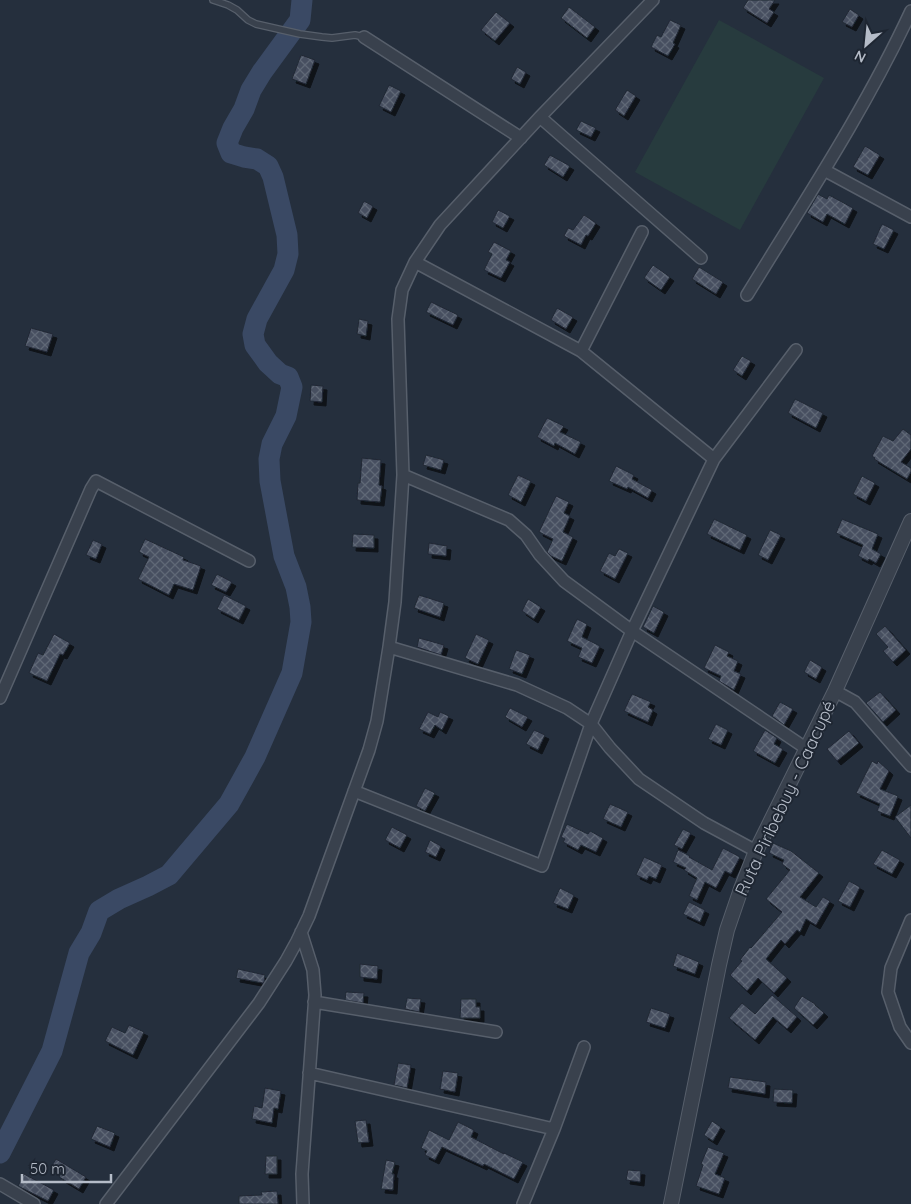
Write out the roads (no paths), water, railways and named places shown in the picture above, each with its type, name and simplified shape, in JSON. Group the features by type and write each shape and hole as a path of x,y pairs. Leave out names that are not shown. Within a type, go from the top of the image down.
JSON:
{"street":[{"path":"106,1204 258,1003 286,961 309,916 369,750 377,721 395,602 403,476 398,319 402,290 414,262 440,225 540,117 653,0"},
{"path":"747,295 856,115 911,10"},
{"path":"364,37 521,138"},
{"path":"540,117 701,258"},
{"path":"824,170 911,217"},
{"path":"581,351 642,232"},
{"path":"414,262 581,351 714,459"},
{"path":"354,791 542,866 591,724 632,631 714,459 796,350"},
{"path":"403,476 509,520 526,535 540,555 564,581 632,631 807,749"},
{"path":"0,698 96,481 249,561"},
{"name":"Ruta Piribebuy - Caacupé","path":"671,1204 711,999 727,930 741,889 756,851 807,749 911,521"},
{"path":"389,647 516,685 567,708 591,724 639,779 704,823 756,851"},
{"path":"834,691 855,702 911,766"},
{"path":"911,920 891,968 888,992 900,1027 911,1043"},
{"path":"301,932 313,970 314,1002 302,1174 303,1204"},
{"path":"314,1002 496,1032"},
{"path":"523,1204 554,1130 584,1046"},
{"path":"309,1073 554,1130"},
{"path":"0,1184 34,1204"}],"lane":[{"path":"213,0 237,10 256,24 300,34 332,38 356,35 364,37"}],"waterway":[{"path":"0,1153 52,1051 79,953 91,933 99,911 119,899 169,875 229,804 255,757 292,673 301,622 300,607 296,587 284,556 270,481 269,459 272,444 286,416 292,387 288,377 280,374 268,363 255,345 253,334 257,319 284,270 288,254 287,235 273,177 268,166 257,159 231,153 227,143 251,90 300,20 302,0"}]}
